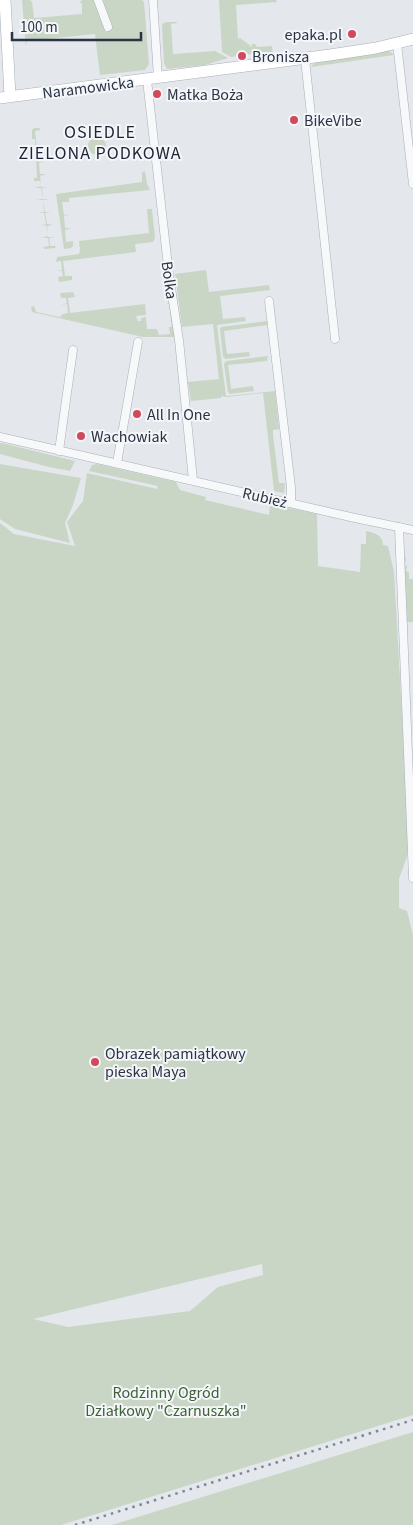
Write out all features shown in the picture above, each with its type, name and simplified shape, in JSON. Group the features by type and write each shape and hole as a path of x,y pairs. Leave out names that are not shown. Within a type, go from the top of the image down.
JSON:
{"street":[{"path":"5,0 5,97"},
{"path":"98,0 108,27"},
{"name":"Bolka","path":"153,0 152,79 167,255 180,349 193,480"},
{"name":"Naramowicka","path":"5,97 348,53 413,39"},
{"path":"397,43 413,184"},
{"path":"305,59 335,340"},
{"path":"269,301 291,486 291,503"},
{"path":"117,463 138,342"},
{"path":"59,451 72,350"},
{"name":"Rubież","path":"0,437 413,530"},
{"path":"399,527 413,878"}],"green space":[{"path":"22,0 30,0 32,2 34,18 82,14 82,3 79,3 82,0 142,0 144,2 149,64 145,70 100,75 95,34 27,41 26,46"},
{"path":"219,0 276,0 277,2 236,5 238,39 240,38 252,47 252,44 255,44 257,47 272,46 273,55 251,54 231,57 222,52"},
{"path":"177,22 171,24 173,54 215,51 228,58 205,65 167,69 164,63 162,24"},
{"path":"388,50 394,55 311,67 315,62"},
{"path":"39,128 41,130 35,131 37,149 43,149 37,150 38,162 45,161 39,163 40,174 46,174 40,176 41,185 40,181 34,181 34,178 37,178 36,155 33,155 36,154 35,139 32,139 32,130"},
{"path":"93,137 101,137 106,142 104,153 93,155 88,150 88,142"},
{"path":"145,171 150,190 69,198 69,202 62,202 64,215 70,214 64,216 65,228 71,228 65,230 66,242 73,241 71,248 64,249 56,194 142,182 142,173"},
{"path":"43,200 45,212 51,212 45,213 47,224 53,225 47,226 48,235 46,225 40,226 46,224 44,213 38,213 44,212"},
{"path":"147,209 152,209 155,238 153,242 135,244 136,252 63,261 65,276 72,276 72,280 59,282 58,277 63,276 62,271 57,271 62,270 61,261 56,262 57,257 79,254 79,241 149,233"},
{"path":"48,236 55,237 49,238 50,246 56,246 55,248 44,249 43,247 49,246 48,238 42,238"},
{"path":"206,270 209,292 269,285 270,290 220,296 223,319 245,317 246,321 217,325 226,396 275,391 279,429 273,430 273,435 279,483 285,483 284,493 274,491 263,393 226,397 221,396 221,398 191,401 188,382 219,379 213,324 182,327 175,274"},
{"path":"163,278 168,280 175,337 143,337 32,312 31,307 34,306 36,312 60,317 68,313 67,304 61,305 67,303 66,298 61,298 60,293 73,292 75,297 68,298 70,313 145,304 146,315 136,316 138,321 146,317 147,329 157,329 159,335 170,334 169,327 172,327 169,304 166,304 169,303 167,281"},
{"path":"267,321 267,325 224,331 227,354 249,352 250,356 226,359 223,357 221,327"},
{"path":"268,356 267,361 228,365 231,389 253,386 254,391 230,394 228,392 224,364 226,361"},
{"path":"0,443 75,461 70,471 49,467 0,454"},
{"path":"0,464 81,478 73,505 65,523 70,543 15,529 0,519"},
{"name":"Rodzinny Ogród Działkowy \"Czarnuszka\"","path":"97,464 176,482 180,490 206,497 205,500 269,515 270,504 317,514 318,566 360,572 361,544 366,544 366,531 378,535 382,539 383,545 388,546 394,572 409,838 407,856 399,879 399,908 407,911 413,935 413,1415 61,1525 0,1525 0,523 14,534 75,546 67,522 83,501 87,473 157,489 158,486 89,471 92,465","holes":["262,1264 263,1275 218,1287 190,1311 68,1327 33,1319"]},
{"path":"403,555 406,558 405,565 407,566 406,571 409,572 409,579 413,579 413,622 407,622 407,629 405,629"},
{"path":"413,1432 413,1525 112,1525"}],"railway":[{"path":"75,1525 413,1420"}],"place":[{"name":"epaka.pl","path":"352,34"},
{"name":"Bronisza","path":"242,56"},
{"name":"Matka Boża","path":"157,94"},
{"name":"BikeVibe","path":"294,120"},
{"name":"All In One","path":"137,414"},
{"name":"Wachowiak","path":"81,436"},
{"name":"Obrazek pamiątkowy pieska Maya","path":"95,1062"}],"district":[{"name":"OSIEDLE ZIELONA PODKOWA","path":"100,142"}]}
